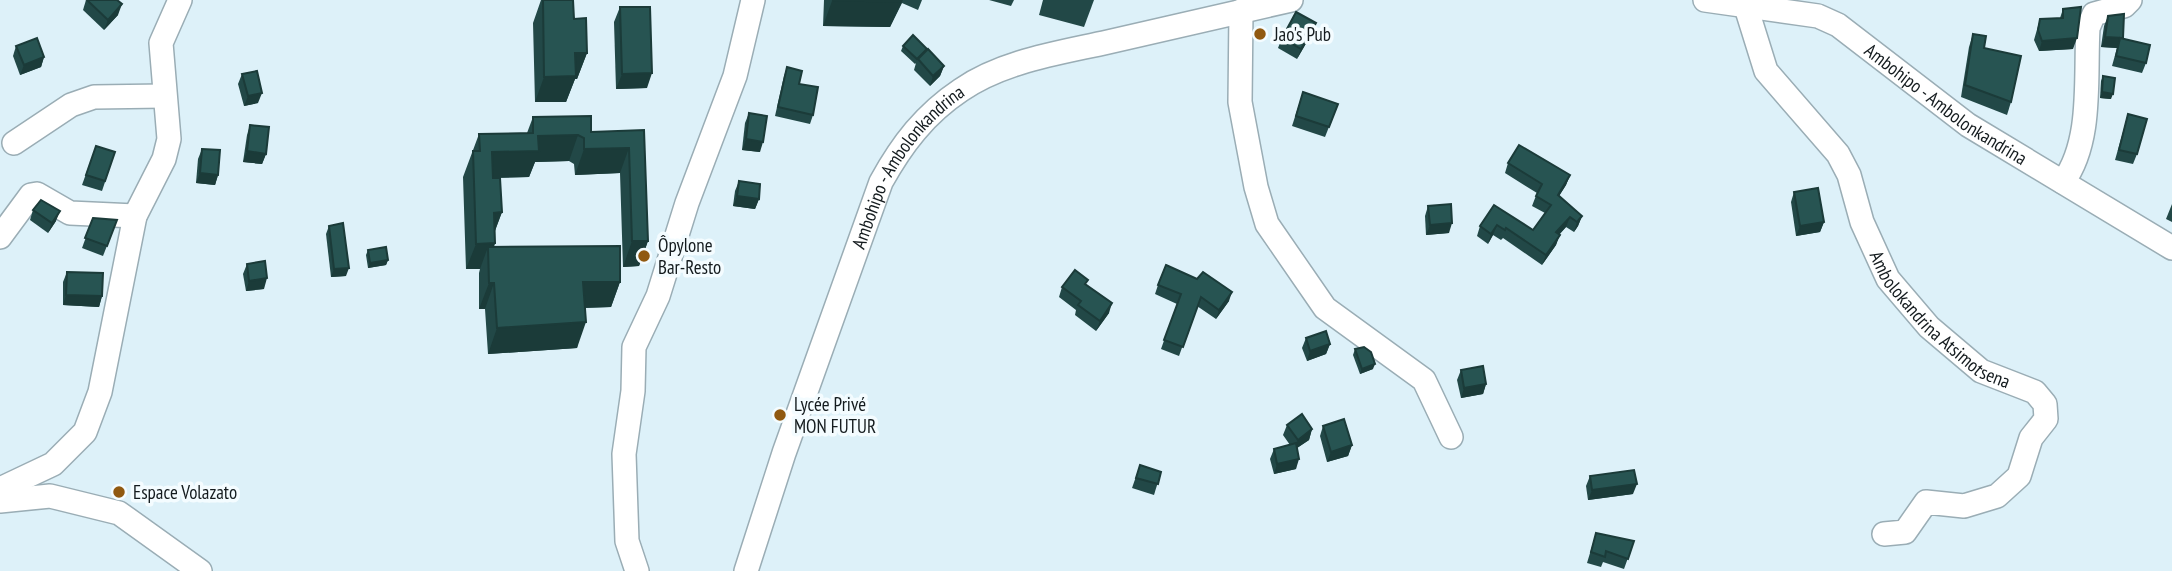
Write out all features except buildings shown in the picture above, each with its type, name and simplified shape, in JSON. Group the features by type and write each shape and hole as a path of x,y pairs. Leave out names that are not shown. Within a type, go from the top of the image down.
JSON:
{"street":[{"path":"0,489 53,464 85,432 100,392 135,216 164,159 169,139 170,121 164,96 161,43 180,0"},
{"path":"637,571 627,541 624,454 633,391 634,347 658,296 687,203 734,76 753,0"},
{"name":"Ambohipo - Ambolonkandrina","path":"746,571 784,453 881,182 903,143 919,124 960,90 990,74 1046,56 1291,0"},
{"name":"Ambohipo - Ambolonkandrina","path":"1705,0 1818,16 1838,24 1968,125 2172,248"},
{"path":"2063,182 2076,165 2082,144 2088,28 2094,14 2124,6 2130,0"},
{"name":"Ambolokandrina Atsimotsena","path":"1746,7 1766,71 1838,154 1849,174 1862,222 1888,279 1929,327 1981,371 2035,391 2045,404 2046,419 2031,438 2019,476 1997,496 1964,506 1926,502 1905,532 1884,534"},
{"path":"1241,12 1240,102 1266,224 1325,308 1424,380 1451,437"},
{"path":"14,144 71,105 94,97 164,96"},
{"path":"0,237 31,195 37,194 70,213 135,216"},
{"path":"0,501 50,496 119,513 200,571"}],"place":[{"name":"Jao's Pub","path":"1260,34"},
{"name":"Ôpylone Bar-Resto","path":"644,256"},
{"name":"Lycée Privé MON FUTUR","path":"780,415"},
{"name":"Espace Volazato","path":"119,492"}]}
